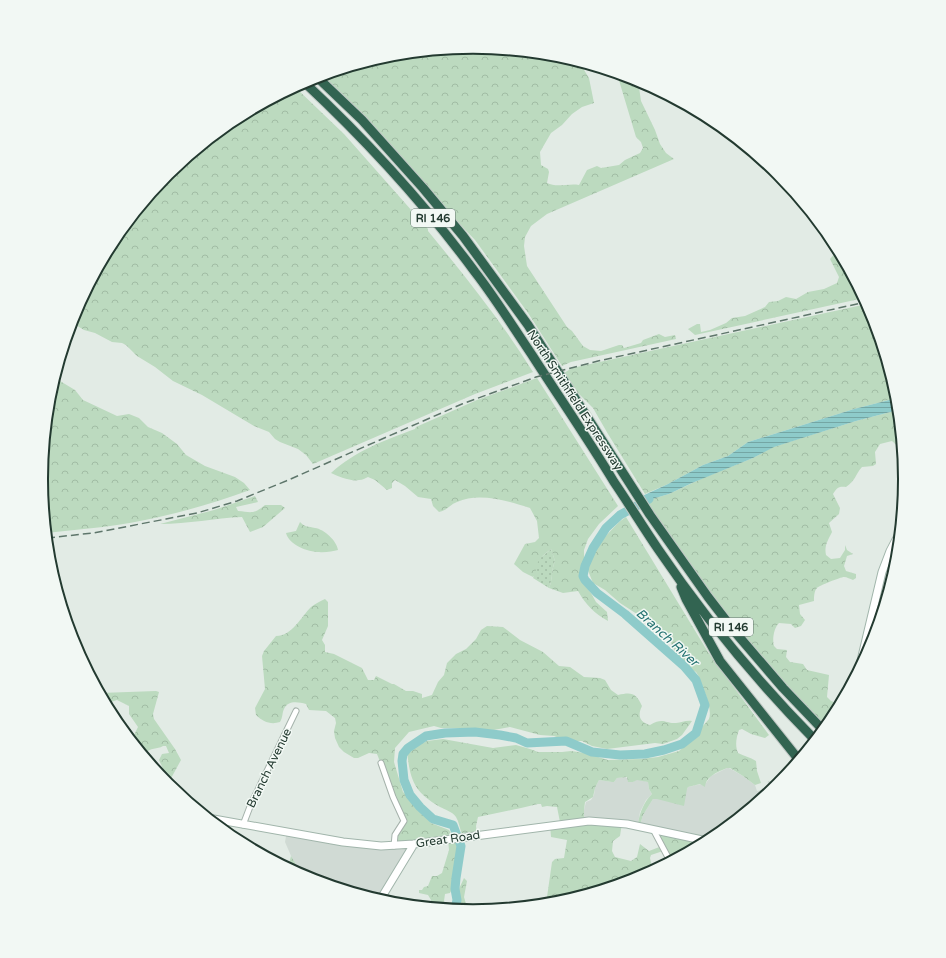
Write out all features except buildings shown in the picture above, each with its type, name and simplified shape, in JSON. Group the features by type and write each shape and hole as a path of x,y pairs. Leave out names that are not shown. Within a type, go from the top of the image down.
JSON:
{"highway":[{"path":"323,81 325,85"},
{"name":"North Smithfield Expressway","path":"322,82 362,120 418,182 483,261 528,325 650,515 708,597 735,632 783,688 819,725"},
{"name":"North Smithfield Expressway","path":"308,87 316,93 378,155 422,204 476,272 502,309 639,521 675,573 727,642 782,706 811,736"},
{"path":"675,573 686,599 720,661 796,756"}],"main road":[{"path":"864,645 882,572 892,547"},
{"name":"Great Road","path":"220,820 343,842 381,846 449,840 589,821 626,824 697,839"},
{"path":"383,895 414,844"}],"street":[{"name":"Branch Avenue","path":"243,825 251,804 296,711"},
{"path":"381,763 392,797 404,821 395,835 394,846"},
{"path":"654,831 668,856"}],"shaded area":[{"path":"729,768 755,785 757,791 763,790 732,816 697,839 640,825 643,815 653,799 687,789 688,787 706,783 711,776"},
{"path":"625,777 633,782 637,779 648,782 649,789 652,794 646,800 640,812 638,823 584,819 586,802 591,800 594,795 595,788 599,780 614,782 617,778"},
{"path":"768,781 772,781 767,786"},
{"path":"287,831 346,841 410,844 384,895 363,890 336,881 295,865 285,842"}],"green space":[{"path":"445,55 501,55 556,62 583,68 589,78 594,103 582,107 551,133 540,152 541,165 548,169 549,172 547,183 559,185 579,185 587,170 597,166 601,168 619,165 625,160 640,153 643,148 641,142 636,137 619,80 639,87 641,101 660,144 666,153 674,159 547,214 531,226 525,237 524,246 527,266 567,327 572,331 583,346 590,350 601,351 619,345 622,345 624,348 641,343 643,340 659,334 665,337 675,335 676,339 571,362 562,366 528,313 475,240 346,98 327,80 363,68 418,58"},
{"path":"299,91 344,134 428,229 428,231 496,317 533,372 475,394 313,464 306,455 298,449 280,442 269,432 254,426 202,395 173,381 155,367 137,356 126,345 112,342 95,333 84,330 77,326 105,266 136,220 153,199 172,178 214,142 261,111"},
{"path":"834,255 858,299 695,335 688,329 700,324 701,332 710,330 726,323 732,318 745,316 765,307 769,302 778,301 786,297 796,299 808,292 824,289 837,283 839,277 830,259"},
{"path":"861,305 884,369 891,400 854,409 748,442 728,456 703,465 668,484 645,494 593,408 570,385 564,373 572,368"},
{"path":"537,378 618,506 599,524 588,539 584,550 584,566 580,578 596,602 607,612 608,621 591,608 578,591 563,593 549,588 555,561 551,549 538,562 536,574 533,577 523,572 514,564 525,544 535,542 539,538 537,521 530,508 503,500 475,498 457,502 439,512 433,506 431,499 418,497 395,480 392,483 392,488 387,490 375,480 368,477 362,480 353,480 331,473 340,465 360,452 415,429 416,427 477,400"},
{"path":"59,380 75,390 83,400 117,416 129,414 139,418 148,427 162,433 177,444 186,455 205,466 235,477 244,483 250,490 216,502 171,514 131,523 52,532 48,479 49,451"},
{"path":"892,412 896,445 892,441 880,444 875,452 876,464 873,466 862,467 854,480 846,487 838,488 833,494 840,508 839,514 829,523 832,532 826,546 826,555 831,559 840,558 845,550 845,545 847,550 853,554 847,556 844,566 846,571 856,574 856,578 853,580 842,577 818,587 815,592 814,601 799,605 800,614 805,620 801,626 795,628 791,624 779,623 773,640 774,646 777,649 787,650 786,657 790,662 803,664 807,670 829,675 827,697 834,702 820,724 754,648 709,591 687,562 647,503 652,499 669,494 703,478 753,458 773,447 856,421"},
{"path":"255,496 258,502 236,507 238,511 255,512 265,505 281,505 285,508 263,527 250,532 242,517 160,524 214,510"},
{"path":"626,517 708,652 769,735 765,738 751,734 742,729 739,730 737,739 736,748 738,753 756,761 757,771 761,783 755,785 730,768 727,768 710,777 705,787 700,784 688,787 684,806 653,799 643,815 640,825 638,823 641,811 652,794 649,789 648,782 637,780 628,782 627,777 617,778 614,782 599,780 593,797 585,802 584,819 622,823 620,836 613,841 612,851 615,857 631,861 637,857 640,844 649,851 662,846 656,832 696,840 667,857 663,851 651,855 651,865 636,872 583,890 547,897 552,862 555,859 564,858 567,840 551,837 550,824 560,822 557,807 542,807 541,804 538,804 478,817 476,826 477,834 462,835 455,815 424,796 415,784 410,770 407,751 427,741 443,739 493,748 516,745 538,752 571,751 585,753 608,760 658,757 679,751 686,745 709,719 710,714 710,709 698,675 678,658 669,639 643,618 620,603 605,590 593,583 587,568 588,563 600,542 619,522"},
{"path":"300,522 306,526 319,529 326,533 333,539 338,550 315,552 295,544 286,533 296,531"},
{"path":"551,549 555,561 549,588 533,578 537,562"},
{"path":"325,599 328,602 328,626 322,640 325,645 325,652 334,654 362,668 368,680 374,680 376,676 406,691 413,691 422,694 422,698 432,695 438,682 444,675 447,663 456,654 466,649 476,639 481,630 487,626 503,627 520,640 543,652 559,666 570,667 584,677 600,678 605,680 611,690 618,695 633,694 638,698 642,706 640,718 647,724 650,725 658,721 678,723 692,721 682,735 677,739 663,744 655,743 607,749 592,746 582,741 566,741 554,736 540,735 510,727 488,731 472,728 441,728 434,726 409,732 395,748 394,762 403,792 412,800 431,823 449,830 454,838 459,852 456,881 450,893 445,894 444,903 431,901 428,895 419,893 419,890 422,890 424,887 428,886 432,876 437,876 442,873 449,850 448,839 396,845 395,838 404,822 377,754 369,753 358,758 354,758 344,752 339,747 335,738 335,718 326,711 309,710 306,704 297,702 288,704 284,709 280,722 277,723 267,722 256,715 255,708 265,689 262,656 264,651 276,636 287,633 311,607"},
{"path":"159,692 153,714 154,719 181,760 171,779 164,771 159,760 162,754 169,753 166,746 152,749 147,752 134,735 138,727 129,714 129,706 117,700 112,702 106,693"},
{"path":"291,856 297,866 289,862"},
{"path":"464,878 467,881 464,897 466,904 461,904 458,891"}],"water":[{"path":"891,400 892,412 856,421 774,447 753,458 669,494 652,499 647,503 640,497 703,465 728,456 748,442 854,409"}],"waterway":[{"name":"Branch River","path":"456,903 455,889 461,846 453,825 433,819 410,795 404,780 402,761 403,754 408,748 426,736 445,733 475,732 516,738 527,743 566,741 592,752 620,755 645,754 682,744 696,733 705,705 696,680 684,666 625,614 597,593 583,576 585,566 593,548 606,528 620,515 649,499"}],"railway":[{"path":"52,537 93,533 197,513 237,501 462,404 536,377 598,361 860,303"}]}
